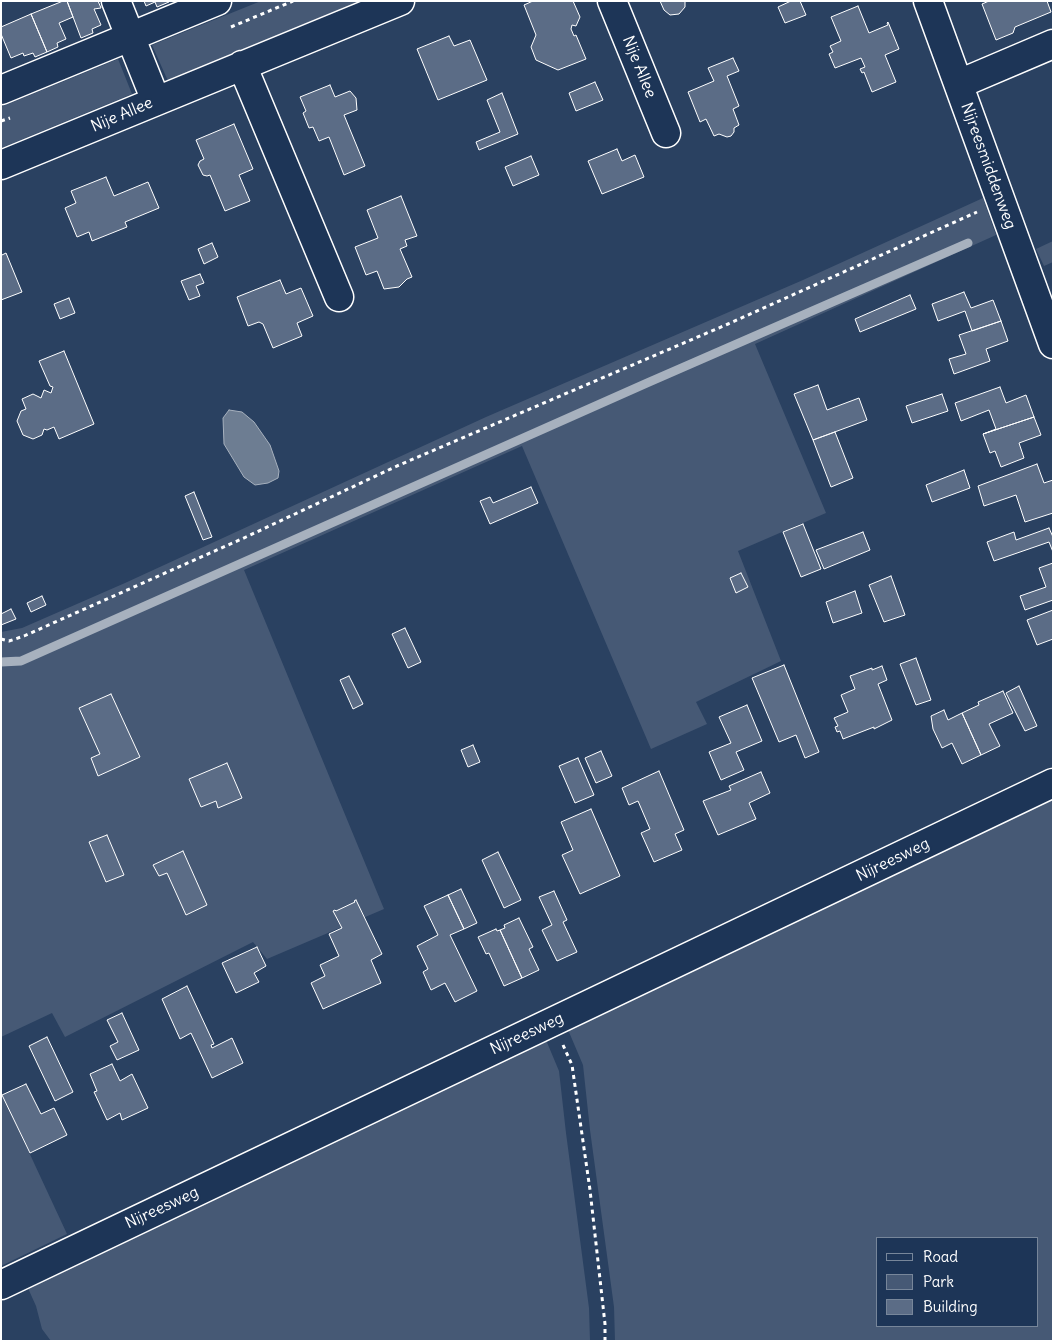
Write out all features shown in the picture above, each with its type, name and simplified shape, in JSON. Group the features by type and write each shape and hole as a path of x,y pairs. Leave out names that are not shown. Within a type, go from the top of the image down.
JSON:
{"street":[{"path":"116,1 156,100"},
{"path":"1,90 217,1"},
{"name":"Nije Allee","path":"1,165 400,1"},
{"name":"Nije Allee","path":"612,1 666,133"},
{"path":"928,1 958,84"},
{"name":"Nijreesmiddenweg","path":"1053,44 958,84 1053,344"},
{"path":"242,65 339,297"},
{"name":"Nijreesweg","path":"1,1285 1053,783"}],"path":[{"path":"1,640 9,641 24,636 246,537 397,466 728,324 1001,202"},
{"path":"553,1022 572,1065 591,1200 605,1324 605,1341"}],"green space":[{"path":"261,1 359,1 168,81 152,45"},
{"path":"118,59 132,94 1,148 1,107"},
{"path":"983,198 996,235 755,344 826,513 738,551 781,661 696,702 707,724 651,749 522,446 244,570 384,909 267,959 253,942 65,1037 52,1013 1,1037 1,632 22,628 125,583 486,417 803,280"},
{"path":"1053,241 1053,262 1044,266 1036,249"},
{"path":"1053,796 1053,1341 615,1341 614,1307 583,1065 566,1025"},
{"path":"546,1040 559,1071 589,1308 590,1341 51,1341 42,1329 36,1306 27,1286"},
{"path":"1,1092 67,1234 1,1266"}],"shaded area":[{"path":"229,410 242,412 254,422 270,445 279,471 278,478 268,483 255,485 244,477 224,444 223,418"}],"building":[{"path":"67,1 73,17 59,23 66,39 57,43 58,47 47,52 31,14"},
{"path":"67,1 98,1 101,8 94,9 101,25 92,29 93,33 81,38"},
{"path":"144,1 169,2 157,7 155,2 146,6"},
{"path":"533,1 573,1 580,17 576,26 572,25 571,29 574,36 576,35 586,59 558,70 536,60 531,47 536,35 524,5"},
{"path":"660,1 685,1 685,7 679,14 670,15 664,10"},
{"path":"791,1 800,1 806,15 785,23 778,7"},
{"path":"989,1 1047,1 1051,12 1015,27 1013,33 996,40 982,4"},
{"path":"858,6 869,33 888,25 888,22 899,49 885,55 896,82 872,92 864,72 862,73 860,69 865,67 861,58 835,68 829,54 833,52 830,46 841,41 831,17"},
{"path":"31,14 47,52 35,57 33,53 24,56 23,53 11,58 1,34 1,27"},
{"path":"449,36 454,46 470,40 487,80 438,100 417,49"},
{"path":"733,58 739,71 727,76 739,106 733,109 739,125 734,128 731,136 727,137 719,134 714,136 706,119 700,122 688,92 714,81 708,68"},
{"path":"595,82 603,100 576,111 569,93"},
{"path":"330,85 335,97 350,91 356,98 357,110 344,115 365,166 344,175 329,137 319,141 313,127 309,128 303,113 306,111 300,97"},
{"path":"502,93 518,134 479,150 476,142 500,132 487,100"},
{"path":"234,124 253,169 239,175 250,201 225,211 210,175 203,175 198,165 204,159 196,140"},
{"path":"617,149 622,161 635,155 644,177 602,194 588,161"},
{"path":"531,156 539,175 513,186 505,167"},
{"path":"106,177 114,196 148,182 159,208 125,222 127,227 92,241 89,232 77,237 65,208 76,203 71,191"},
{"path":"401,196 417,236 405,240 407,246 400,249 412,277 399,287 384,289 377,271 366,275 355,247 378,238 367,210"},
{"path":"212,243 218,257 204,264 198,249"},
{"path":"1,253 2,255 6,253 22,292 1,300"},
{"path":"200,274 204,283 196,286 200,296 189,300 181,281"},
{"path":"280,280 286,294 301,288 313,316 297,323 302,336 273,348 263,324 259,322 248,326 237,297"},
{"path":"964,292 971,308 993,300 1001,321 972,331 965,311 938,321 932,304"},
{"path":"910,295 916,309 860,332 855,319"},
{"path":"69,298 75,313 60,319 54,304"},
{"path":"1001,321 1008,341 986,349 990,361 954,374 949,359 966,354 959,335"},
{"path":"64,351 94,424 59,439 54,427 47,430 44,429 42,435 33,439 23,435 17,421 21,411 26,409 22,399 33,394 41,398 44,390 51,393 53,387 50,386 39,361"},
{"path":"818,385 827,410 859,398 867,420 813,440 794,394"},
{"path":"1000,387 1006,403 1026,395 1034,417 983,434 996,429 989,410 961,421 955,403"},
{"path":"942,394 948,411 912,423 906,406"},
{"path":"1034,417 1041,435 1019,443 1024,458 1001,467 995,451 990,453 983,434"},
{"path":"835,432 853,478 831,487 813,440"},
{"path":"1037,464 1044,483 1053,480 1053,513 1025,522 1016,495 984,506 978,486"},
{"path":"964,470 970,488 932,502 926,485"},
{"path":"531,487 538,503 490,524 480,501 490,497 493,503"},
{"path":"194,492 212,537 203,540 185,496"},
{"path":"803,524 821,569 801,577 783,532"},
{"path":"1049,528 1053,537 1053,552 1049,542 994,561 987,542 1014,532 1016,540"},
{"path":"863,532 870,550 824,569 816,550"},
{"path":"1053,563 1053,600 1025,610 1020,596 1046,587 1039,568"},
{"path":"741,573 748,587 736,593 730,578"},
{"path":"891,576 905,615 884,622 869,585"},
{"path":"855,591 862,613 833,623 826,602"},
{"path":"42,596 46,605 31,612 27,603"},
{"path":"11,609 16,619 1,625 1,614"},
{"path":"1053,610 1053,639 1037,645 1027,620"},
{"path":"405,628 421,662 408,668 392,634"},
{"path":"916,658 931,700 916,705 900,664"},
{"path":"784,665 819,752 805,758 796,735 779,742 752,678"},
{"path":"882,666 887,680 878,684 892,720 874,729 874,727 843,739 840,731 837,732 835,727 838,726 834,718 848,712 841,695 855,689 850,676"},
{"path":"349,676 363,704 353,709 340,680"},
{"path":"1019,686 1037,726 1025,731 1006,693"},
{"path":"1003,691 1013,713 989,724 1000,746 981,755 962,713 979,705 978,702"},
{"path":"111,694 140,757 98,776 91,758 100,754 79,708"},
{"path":"747,705 762,741 736,752 744,770 721,780 709,752 731,743 719,717"},
{"path":"944,710 948,720 962,713 981,755 962,764 952,743 942,748 933,729 931,716"},
{"path":"473,745 480,762 468,767 461,750"},
{"path":"601,751 612,776 596,783 585,758"},
{"path":"578,758 594,795 575,803 559,766"},
{"path":"227,763 242,798 218,808 216,801 201,807 189,779"},
{"path":"659,771 684,830 675,834 682,850 654,862 641,833 650,829 638,801 629,805 622,788"},
{"path":"761,772 770,793 749,803 756,819 718,835 703,801 731,790 729,786"},
{"path":"591,809 620,876 580,894 562,855 573,850 561,822"},
{"path":"107,835 124,875 106,882 89,842"},
{"path":"183,851 207,905 186,915 167,873 159,876 153,865"},
{"path":"498,852 521,900 504,908 482,860"},
{"path":"461,889 477,923 464,929 448,895"},
{"path":"554,891 567,920 563,922 577,952 557,961 542,930 552,925 539,897"},
{"path":"448,895 464,929 450,935 477,991 455,1002 445,983 431,990 423,972 428,969 417,946 438,935 424,906"},
{"path":"356,900 382,954 371,960 381,983 323,1009 311,983 325,976 320,965 339,956 329,934 342,928 333,911"},
{"path":"519,918 533,947 529,949 539,970 522,978 500,930 505,928 504,925"},
{"path":"496,929 497,931 500,930 522,978 504,986 489,953 486,954 478,937"},
{"path":"257,947 266,966 254,973 259,982 236,993 222,963"},
{"path":"187,986 214,1044 211,1045 212,1048 232,1038 243,1063 212,1078 191,1033 180,1039 162,999"},
{"path":"122,1013 139,1050 117,1060 110,1046 118,1042 107,1020"},
{"path":"47,1037 73,1092 55,1101 29,1046"},
{"path":"112,1064 120,1081 132,1074 148,1108 122,1120 120,1113 107,1120 94,1092 97,1091 90,1074"},
{"path":"26,1084 41,1114 54,1108 67,1135 30,1153 2,1095"}],"waterway":[{"path":"1,662 21,661 647,383 968,243"}]}
